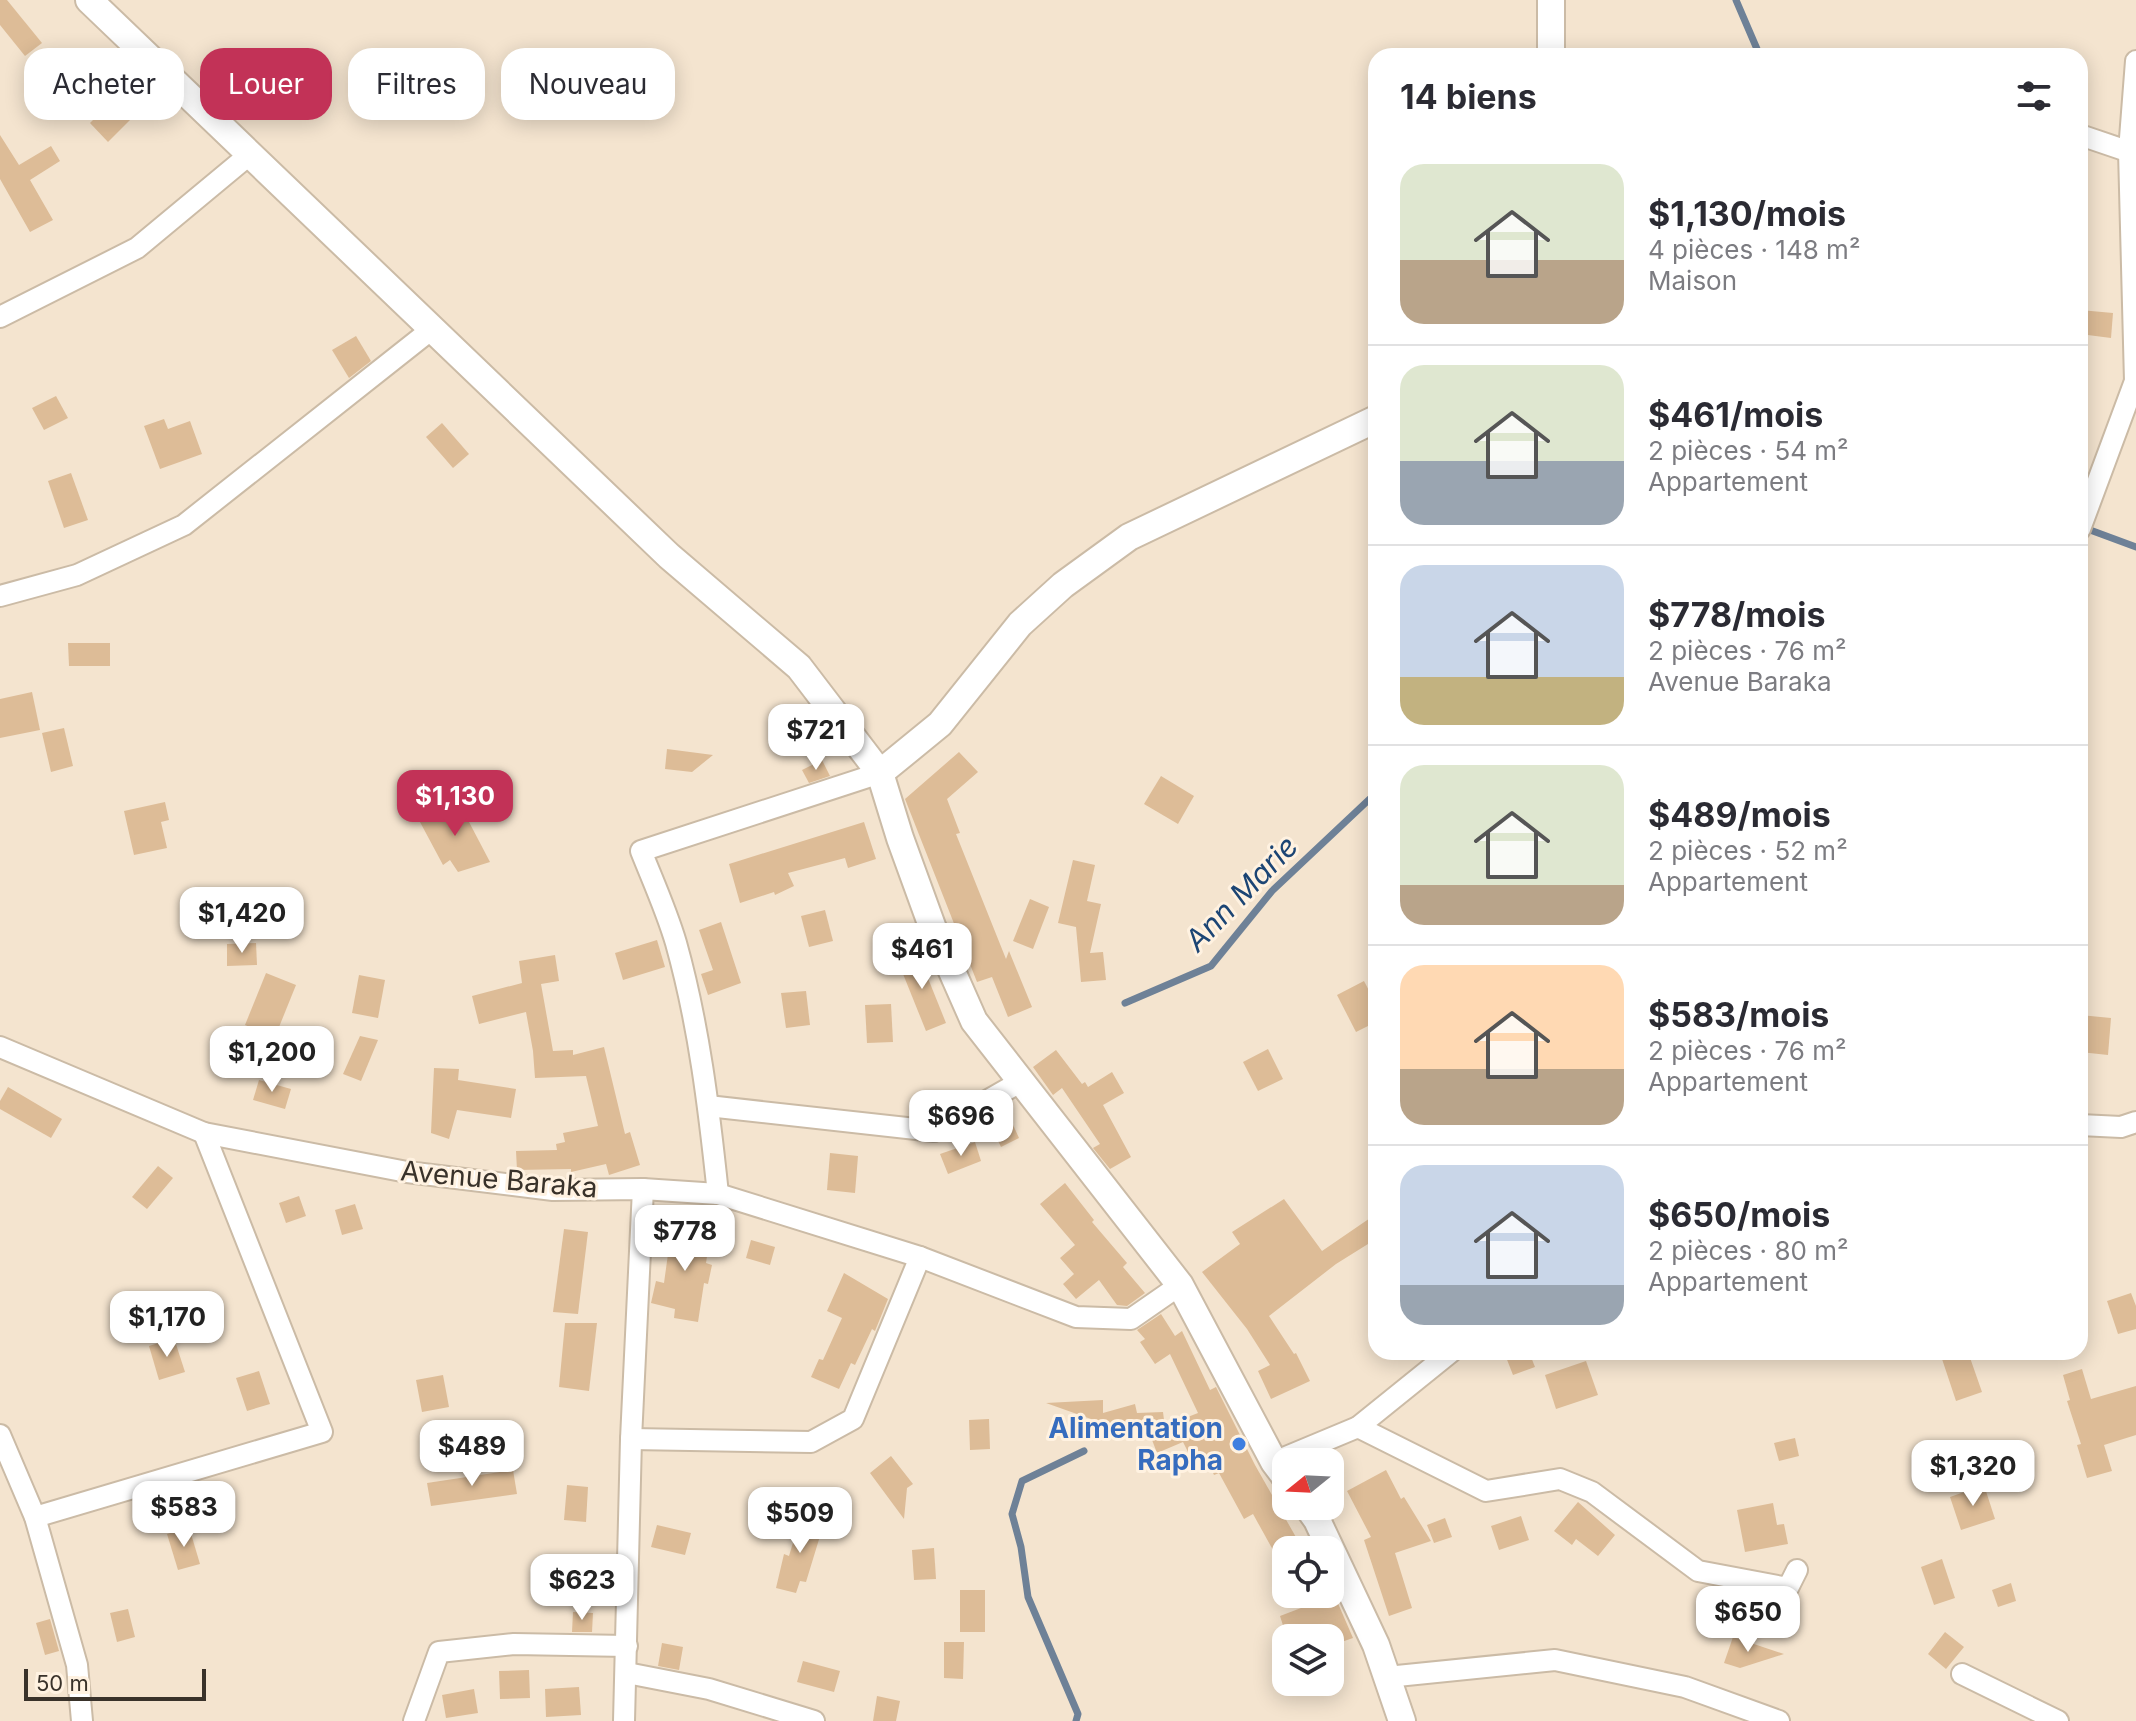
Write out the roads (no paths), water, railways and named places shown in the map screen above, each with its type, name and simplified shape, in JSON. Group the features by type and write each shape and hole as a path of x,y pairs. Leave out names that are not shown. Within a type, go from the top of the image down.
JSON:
{"street":[{"path":"89,0 669,556 799,667 880,773 932,926 974,1021 1180,1285 1272,1455"},
{"path":"1551,0 1551,48"},
{"path":"2088,507 2135,381 2133,153 2136,61"},
{"path":"2088,138 2133,153"},
{"path":"0,317 137,248 249,155"},
{"path":"0,596 77,575 184,525 432,329"},
{"path":"718,1194 692,1008 675,940 641,851 880,773 940,724 1020,624 1063,585 1129,537 1368,423"},
{"name":"Avenue Baraka","path":"0,1047 204,1133 407,1172 553,1190 643,1189 718,1194 920,1257 1076,1317 1131,1319 1180,1285"},
{"path":"708,1106 934,1131 1020,1082"},
{"path":"2088,1125 2121,1127 2136,1122"},
{"path":"35,1517 322,1432 204,1133"},
{"path":"624,1721 631,1439 643,1189"},
{"path":"631,1439 811,1442 853,1419 920,1257"},
{"path":"1320,1448 1358,1427 1441,1360"},
{"path":"1358,1427 1486,1491 1560,1479 1592,1492 1698,1571 1788,1588 1797,1570"},
{"path":"0,1435 35,1517 77,1665 82,1721"},
{"path":"1317,1520 1376,1645 1402,1721"},
{"path":"414,1721 439,1652 514,1644 627,1646"},
{"path":"1387,1677 1555,1660 1685,1687 1779,1721"},
{"path":"627,1673 709,1689 814,1721"},
{"path":"1962,1674 2058,1721"}],"waterway":[{"path":"1736,0 1757,48"},
{"name":"Ann Marie","path":"2088,529 2136,547"},
{"name":"Ann Marie","path":"1125,1003 1211,966 1272,891 1368,801"},
{"path":"1076,1721 1078,1714 1028,1597 1021,1547 1012,1514 1022,1481 1084,1451"}],"place":[{"name":"Alimentation Rapha","path":"1239,1444"}]}
